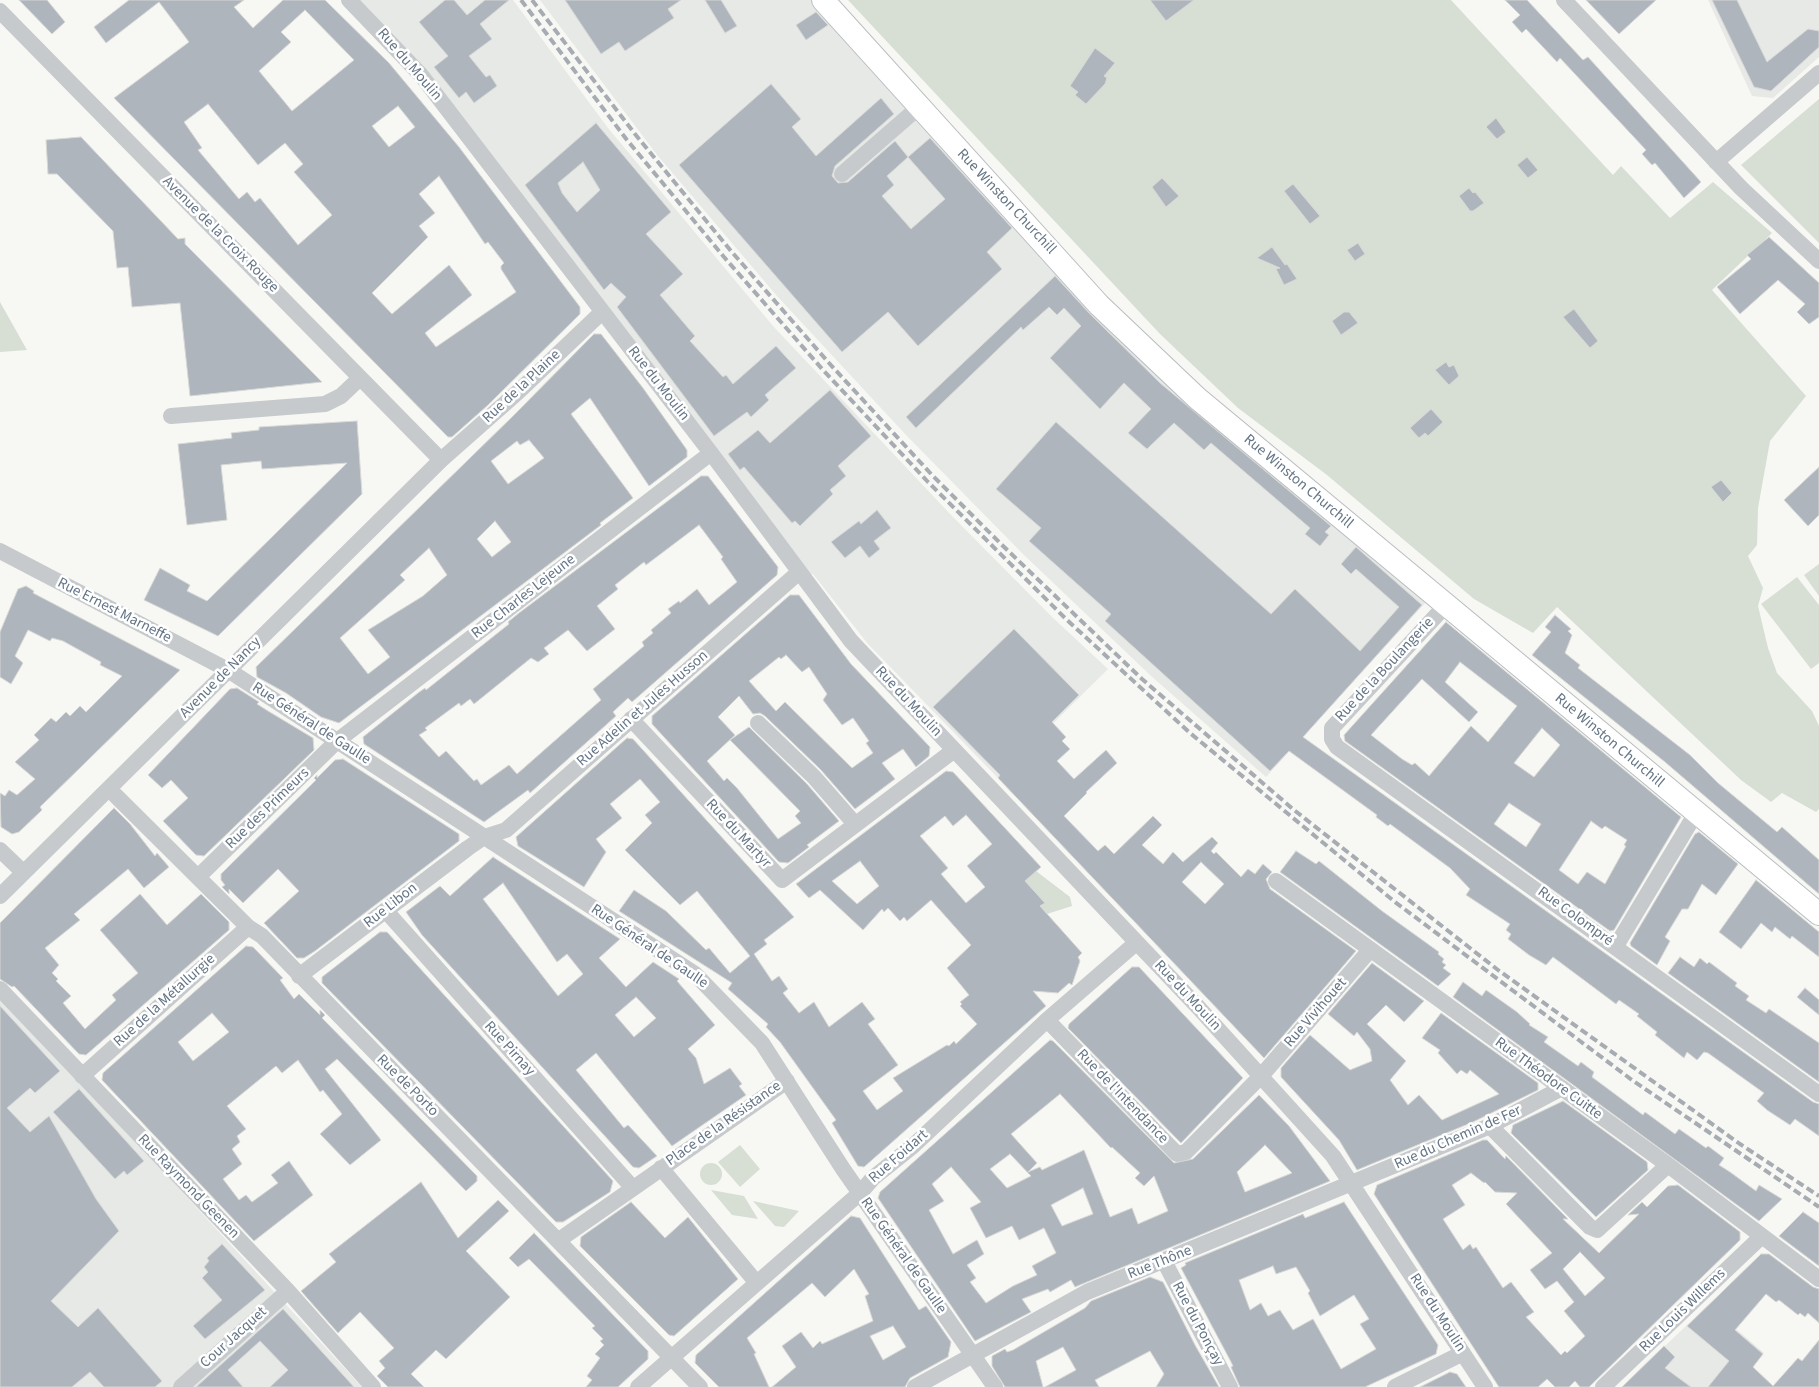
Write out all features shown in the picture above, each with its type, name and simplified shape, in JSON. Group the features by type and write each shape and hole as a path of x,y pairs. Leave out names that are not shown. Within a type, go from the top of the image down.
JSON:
{"main road":[{"name":"Rue Winston Churchill","path":"823,0 1099,305 1197,398 1819,914"}],"street":[{"name":"Rue du Moulin","path":"349,0 421,75 710,453 850,641 1262,1075 1333,1156 1486,1387"},
{"path":"1564,0 1716,162 1819,261"},
{"name":"Avenue de la Croix Rouge","path":"0,11 440,460"},
{"path":"1716,162 1819,73"},
{"path":"842,174 919,107"},
{"name":"Rue de la Plaine","path":"440,460 518,392 602,312"},
{"path":"171,416 325,404 341,396 360,378"},
{"name":"Rue Charles Lejeune","path":"337,741 710,453"},
{"name":"Avenue de Nancy","path":"0,896 440,460"},
{"name":"Rue Ernest Marneffe","path":"0,552 228,670"},
{"name":"Rue Adelin et Jules Husson","path":"484,837 506,830 798,573"},
{"name":"Rue de la Boulangerie","path":"1332,739 1332,728 1446,604"},
{"name":"Rue Général de Gaulle","path":"228,670 695,974 750,1029 860,1193 996,1387"},
{"name":"Rue du Martyr","path":"631,719 782,880 953,751"},
{"path":"758,723 814,777 855,824"},
{"name":"Rue Colompré","path":"1332,739 1337,747 1616,946 1819,1094"},
{"name":"Rue des Primeurs","path":"199,876 337,741"},
{"name":"Rue de Porto","path":"110,789 248,927 262,936 700,1387"},
{"path":"1616,946 1696,813"},
{"name":"Rue Libon","path":"299,976 484,837"},
{"path":"0,850 23,872"},
{"name":"Rue Théodore Cuitte","path":"1276,881 1668,1165 1819,1279"},
{"name":"Rue Pirnay","path":"386,911 632,1187"},
{"name":"Rue de la Métallurgie","path":"82,1076 248,927"},
{"name":"Rue Foidart","path":"638,1387 860,1193 873,1178 913,1146 1047,1020 1136,943"},
{"name":"Rue Vivihouet","path":"1262,1075 1370,950"},
{"name":"Rue Raymond Geenen","path":"0,989 288,1291 374,1387"},
{"name":"Rue de l'Intendance","path":"1047,1020 1177,1154 1186,1152 1262,1075"},
{"name":"Place de la Résistance","path":"559,1240 786,1080"},
{"name":"Rue du Chemin de Fer","path":"1353,1185 1490,1126 1562,1088"},
{"path":"1490,1126 1590,1227 1597,1230 1668,1165"},
{"name":"Place de la Résistance","path":"661,1168 756,1282"},
{"name":"Rue Thône","path":"915,1387 1087,1292 1353,1185"},
{"name":"Rue Louis Willems","path":"1603,1387 1762,1236"},
{"name":"Rue du Ponçay","path":"1164,1261 1230,1387"},
{"name":"Cour Jacquet","path":"182,1387 288,1291"},
{"path":"1395,1387 1463,1353"}],"shaded area":[{"path":"345,0 513,0 608,128 773,326 950,514 1052,617 1108,669 998,778 868,644 813,574 798,573 796,555 719,450 421,75"},
{"path":"540,0 813,0 1056,266 1427,601 1266,777 1150,675 1023,554 907,436 777,296 658,156"},
{"path":"848,0 1451,0 1613,175 1621,166 1670,218 1713,182 1772,233 1712,290 1806,396 1770,441 1758,508 1757,545 1748,556 1763,588 1758,606 1768,648 1777,673 1812,711 1819,726 1819,809 1816,812 1782,793 1771,802 1741,780 1557,607 1533,633 1474,599 1327,475 1238,408 1160,334"},
{"path":"1708,0 1819,0 1819,57 1773,98 1752,96"},
{"path":"1819,99 1819,243 1741,165"},
{"path":"0,302 27,350 0,352"},
{"path":"1819,564 1819,596 1804,575"},
{"path":"1797,577 1819,605 1819,663 1811,669 1761,604"},
{"path":"1036,871 1070,897 1072,906 1047,914 1040,906 1044,902 1025,881"},
{"path":"0,991 76,1077 362,1387 0,1387"},
{"path":"740,1145 760,1169 740,1187 718,1162"},
{"path":"707,1163 715,1163 722,1170 722,1178 715,1185 707,1185 700,1178 700,1170"},
{"path":"711,1190 744,1196 758,1219 732,1215"},
{"path":"753,1201 799,1211 784,1227 775,1226"},
{"path":"1708,1305 1764,1353 1747,1374 1763,1387 1622,1387"}],"building":[{"path":"19,0 47,0 65,22 52,34"},
{"path":"129,0 244,0 234,7 253,28 283,0 325,0 389,63 459,147 580,307 580,314 488,405 452,437 448,437 114,98 189,42 159,2 106,43 94,27","holes":["305,10 354,60 292,111 259,71 291,42 281,32","208,104 258,165 285,143 303,164 294,172 332,215 298,245 260,198 255,202 247,192 239,199 198,150 202,148 184,122","398,106 415,127 389,147 372,126","439,176 485,244 488,242 504,263 501,269 516,292 436,347 425,333 472,295 449,265 392,314 372,293 428,237 419,226 435,213 419,194"]},
{"path":"445,0 454,0 467,15 485,0 509,0 480,24 492,39 469,56 486,77 490,75 497,86 474,103 466,92 459,98 434,67 448,56 419,22"},
{"path":"565,0 681,0 668,9 674,18 625,51 619,42 601,54"},
{"path":"705,0 721,0 737,26 725,33"},
{"path":"1150,0 1194,0 1166,21"},
{"path":"1505,0 1527,0 1583,60 1588,57 1701,182 1684,198 1655,163 1652,165 1642,154 1646,150 1560,58 1557,62 1526,29 1522,33 1512,22 1520,15"},
{"path":"1586,0 1656,0 1619,34"},
{"path":"1712,0 1737,0 1767,62 1808,29 1819,31 1819,47 1771,91 1754,87"},
{"path":"816,12 828,25 806,40 796,25"},
{"path":"1095,48 1115,63 1104,76 1107,78 1105,84 1086,104 1075,95 1078,92 1070,86"},
{"path":"771,84 801,119 792,127 816,156 881,98 894,114 835,166 832,176 838,183 848,182 895,141 908,157 930,138 1012,228 987,252 1002,269 918,346 888,312 842,352 679,165","holes":["908,157 945,199 911,229 882,196 894,185 887,176"]},
{"path":"1496,118 1506,132 1497,139 1486,127"},
{"path":"596,123 671,212 646,234 683,274 660,295 695,336 690,341 723,377 726,375 733,384 776,346 796,368 765,395 769,400 751,417 747,412 714,436 617,307 626,297 611,283 604,290 525,185","holes":["583,162 600,190 577,212 562,193 558,183"]},
{"path":"81,137 178,239 185,238 185,244 322,382 190,396 180,303 132,307 128,267 117,268 113,231 57,174 48,174 46,140"},
{"path":"1527,157 1538,170 1528,178 1517,165"},
{"path":"1162,178 1179,196 1166,207 1152,187"},
{"path":"1293,184 1320,216 1310,224 1284,191"},
{"path":"1469,188 1484,203 1473,211 1470,211 1459,196"},
{"path":"1769,237 1819,283 1819,317 1809,324 1797,312 1805,304 1778,280 1740,314 1717,287 1751,259 1747,255"},
{"path":"1358,243 1365,254 1355,261 1347,250"},
{"path":"1272,247 1297,279 1284,285 1276,269 1280,268 1257,258"},
{"path":"1055,276 1090,314 1160,383 1331,526 1325,532 1329,535 1320,546 1305,534 1310,528 1211,443 1204,450 1174,423 1147,449 1128,433 1151,409 1124,383 1100,409 1050,358 1081,326 1064,308 1057,315 1049,307 1023,330 1021,327 916,428 906,417"},
{"path":"1574,309 1598,341 1590,348 1563,317"},
{"path":"1344,312 1349,312 1358,323 1341,335 1332,321"},
{"path":"594,334 601,334 643,388 687,450 687,457 649,486 590,398 571,414 633,498 600,523 601,525 339,723 321,717 286,693 257,677 256,667 513,416","holes":["529,440 544,458 508,484 491,461 517,441 520,445","495,521 511,542 492,557 477,539","429,548 447,575 423,596 368,630 390,657 368,674 340,638 405,580 400,575"]},
{"path":"1446,362 1449,367 1454,365 1459,376 1449,385 1435,370"},
{"path":"830,390 871,436 838,466 846,476 830,490 833,494 800,526 795,521 792,523 744,467 740,470 728,454 758,430 770,443"},
{"path":"1431,409 1443,422 1428,436 1425,433 1419,438 1410,428"},
{"path":"357,421 362,494 218,636 144,600 160,568 190,585 187,591 207,601 347,463 262,469 261,461 221,465 227,520 187,525 178,444 232,438 231,433 259,430 259,427"},
{"path":"1056,422 1271,614 1295,589 1360,651 1399,607 1356,569 1351,574 1341,564 1356,547 1422,605 1303,737 1813,1102 1819,1104 1819,1136 1795,1119 1790,1125 1767,1110 1757,1101 1764,1093 1708,1053 1704,1052 1697,1060 1687,1052 1684,1058 1655,1035 1657,1032 1637,1016 1639,1014 1619,1000 1616,1004 1553,957 1546,965 1529,955 1508,939 1511,934 1506,930 1510,924 1466,895 1470,889 1450,868 1390,824 1388,826 1376,817 1377,815 1289,751 1270,771 1105,621 1111,614 1029,541 1041,528 996,489"},
{"path":"1819,467 1819,515 1808,526 1784,500"},
{"path":"701,476 708,476 778,567 777,575 632,702 628,698 613,712 616,716 530,793 528,790 484,822 364,744 363,737 418,693 425,688 426,690 509,624 508,622","holes":["699,525 723,557 721,559 737,582 709,605 697,589 680,603 679,601 668,609 671,613 651,630 653,633 642,642 644,646 593,689 601,700 517,774 509,765 481,785 477,779 474,781 446,751 439,757 419,735 427,730 425,728 459,703 461,706 470,699 474,704 531,658 538,662 549,654 544,648 568,630 587,651 615,629 597,606 618,589 615,585 644,562 646,565"]},
{"path":"1721,480 1732,493 1723,502 1711,487"},
{"path":"877,510 891,528 874,541 880,549 869,558 860,546 845,558 831,542 859,521 861,524"},
{"path":"26,586 34,591 33,593 180,670 40,807 42,810 19,832 12,834 1,827 0,793 5,796 9,790 17,795 35,779 15,762 39,740 34,735 51,718 56,722 66,712 70,716 80,706 86,712 122,676 100,665 101,662 63,641 52,638 50,641 28,630 15,656 23,663 11,684 0,677 0,632 18,589"},
{"path":"790,595 799,595 851,664 930,747 929,756 916,767 903,749 882,763 895,779 855,809 821,770 765,716 760,713 753,714 739,696 718,717 735,735 707,761 724,781 727,778 737,788 778,839 801,823 795,816 800,811 730,740 749,727 807,784 839,821 807,845 809,847 788,863 779,862 652,724 652,716","holes":["786,655 802,672 809,667 827,694 823,700 842,725 853,718 869,741 866,743 873,753 852,768 785,702 776,711 749,681 779,657 781,659"]},
{"path":"1555,615 1571,629 1568,631 1572,635 1565,653 1580,665 1578,668 1690,755 1718,783 1777,832 1782,827 1819,860 1819,894 1665,762 1532,655 1551,632 1545,627"},
{"path":"1446,622 1681,817 1614,930 1610,931 1345,741 1344,735","holes":["1460,662 1517,706 1488,742 1471,726 1429,776 1415,763 1412,765 1402,759 1371,735 1422,679 1469,722 1478,712 1445,682","1542,728 1560,745 1534,777 1514,763","1509,803 1541,824 1526,847 1494,824","1591,821 1602,829 1605,826 1627,840 1624,845 1626,846 1605,884 1587,872 1578,884 1559,870"]},
{"path":"1014,629 1079,695 1052,722 1066,737 1062,741 1070,749 1057,761 1074,779 1106,750 1117,763 1064,816 1098,851 1105,845 1114,854 1153,816 1162,825 1142,845 1163,864 1173,852 1183,862 1212,837 1218,843 1211,851 1214,854 1216,852 1241,877 1248,869 1255,874 1263,864 1272,872 1266,879 1270,889 1356,951 1264,1058 998,778 1000,775 933,707","holes":["1201,862 1224,884 1205,904 1182,882"]},
{"path":"237,688 259,702 257,704 313,738 314,750 204,856 196,855 163,821 188,798 171,780 162,788 148,775 230,689"},
{"path":"627,738 633,739 794,917 764,940 767,944 754,954 772,981 779,976 788,989 783,993 799,1013 814,1002 829,1027 862,1002 875,1019 868,1024 898,1065 863,1091 877,1110 903,1091 893,1078 947,1045 949,1046 954,1041 956,1044 977,1024 960,1006 962,1004 960,1002 969,995 947,968 971,945 931,900 907,921 904,917 900,921 888,908 884,912 882,909 863,930 820,890 809,898 796,884 946,771 953,772 1041,867 1025,881 1045,903 1040,906 1082,953 1078,957 1080,961 1072,985 1069,983 1058,993 1033,991 1046,1006 864,1167 858,1166 832,1123 836,1120 780,1042 766,1027 768,1024 728,989 732,983 619,911 634,890 666,911 706,950 709,948 730,973 750,956 697,891 680,905 625,850 652,823 645,815 660,802 640,779 610,804 622,818 596,839 606,852 584,887 518,846 516,837","holes":["966,815 992,844 967,866 985,887 966,903 941,874 948,868 920,836 945,816 953,826","860,861 879,886 857,904 832,881"]},
{"path":"343,759 459,834 459,841 315,951 304,958 297,958 264,923 299,891 278,869 243,903 229,889 229,894 222,887 225,885 221,880 221,874 316,780 314,778 317,775 317,778 335,760"},
{"path":"114,808 130,824 155,856 157,853 169,867 144,888 128,869 74,914 80,920 45,948 59,965 52,973 58,979 56,981 71,996 63,1003 85,1029 116,1000 112,995 138,973 100,930 140,894 167,925 201,894 229,922 229,930 86,1055 79,1054 14,986 12,987 0,979 0,923"},
{"path":"1699,832 1738,864 1716,895 1702,884 1688,909 1682,909 1665,937 1670,941 1657,965 1631,946 1630,943 1695,834"},
{"path":"1296,851 1316,864 1319,861 1382,911 1439,952 1438,954 1444,959 1442,962 1446,965 1443,968 1451,974 1438,986 1280,872"},
{"path":"493,857 620,939 599,958 626,987 653,962 679,979 677,981 715,1025 688,1049 696,1058 704,1084 730,1068 742,1084 739,1086 746,1095 672,1146 596,1053 576,1070 624,1128 628,1125 657,1156 639,1168 633,1167 422,935 406,912 440,886 450,896","holes":["503,883 557,962 567,954 583,974 558,996 483,899","636,997 656,1018 634,1037 615,1015"]},
{"path":"1756,880 1819,932 1819,957 1792,936 1790,939 1775,927 1772,932 1761,923 1741,949 1719,932"},
{"path":"380,932 387,932 613,1181 610,1192 563,1222 556,1222 322,983 322,977"},
{"path":"246,946 253,947 283,978 280,980 294,999 299,994 320,1015 320,1010 325,1015 322,1018 477,1176 477,1181 466,1191 337,1059 325,1069 381,1140 350,1165 320,1134 342,1114 323,1090 320,1092 298,1060 282,1073 276,1066 227,1106 246,1129 237,1136 240,1142 232,1149 242,1164 223,1179 239,1200 246,1195 252,1202 278,1183 271,1175 289,1161 313,1195 254,1241 102,1080 103,1073","holes":["212,1013 229,1032 193,1061 178,1042"]},
{"path":"1680,957 1694,967 1700,958 1707,964 1709,962 1737,983 1735,986 1749,996 1746,1000 1766,1013 1769,1009 1819,1043 1819,1082 1668,973"},
{"path":"1372,963 1424,1001 1404,1022 1386,1005 1367,1024 1406,1061 1390,1080 1408,1105 1419,1095 1442,1120 1499,1094 1470,1070 1467,1074 1461,1070 1457,1074 1438,1053 1440,1050 1422,1038 1441,1013 1538,1083 1538,1090 1473,1122 1357,1170 1339,1140 1281,1077 1281,1068 1310,1035 1350,1070 1372,1061 1370,1049 1357,1032 1354,1036 1328,1014"},
{"path":"1132,967 1139,967 1243,1078 1181,1143 1068,1028 1069,1024"},
{"path":"1463,982 1482,996 1486,990 1517,1012 1529,1025 1548,1037 1544,1042 1578,1066 1581,1062 1594,1072 1592,1077 1643,1115 1645,1112 1675,1134 1679,1129 1706,1148 1708,1146 1724,1158 1719,1165 1756,1191 1759,1185 1782,1199 1759,1221 1453,997"},
{"path":"1805,988 1819,1000 1819,1015 1797,997"},
{"path":"0,1006 60,1071 35,1093 30,1088 7,1108 30,1132 49,1116 96,1199 119,1231 51,1301 78,1327 98,1308 162,1381 155,1387 104,1387 90,1372 72,1387 0,1387"},
{"path":"1050,1040 1174,1163 1193,1159 1259,1095 1289,1126 1330,1181 1075,1287 1071,1280 1050,1292 1048,1289 1022,1299 1031,1312 975,1341 878,1198 880,1192","holes":["1060,1094 1111,1148 1140,1173 1135,1178 1144,1186 1154,1176 1168,1211 1138,1224 1132,1208 1110,1217 1084,1150 1042,1170 1040,1167 1028,1172 1037,1163 1011,1134","1265,1145 1292,1173 1245,1192 1237,1172","1010,1154 1031,1176 1007,1188 990,1169","951,1167 981,1202 970,1208 986,1238 1012,1226 1019,1240 1044,1228 1056,1253 1032,1266 1037,1275 1013,1286 986,1303 970,1282 976,1278 967,1265 984,1254 977,1240 953,1254 929,1210 944,1201 932,1184","1083,1188 1093,1214 1062,1226 1051,1205"]},
{"path":"79,1089 144,1161 127,1175 124,1171 115,1179 53,1112"},
{"path":"1563,1101 1647,1162 1648,1170 1596,1217 1511,1133 1513,1125"},
{"path":"1483,1140 1487,1140 1505,1159 1506,1156 1568,1219 1563,1219 1599,1253 1639,1214 1628,1215 1642,1202 1647,1207 1668,1186 1678,1185 1740,1232 1740,1240 1589,1387 1580,1387 1575,1381 1569,1387 1555,1387 1547,1379 1538,1387 1499,1387 1374,1194 1377,1185","holes":["1471,1173 1485,1182 1495,1192 1517,1193 1506,1204 1552,1253 1530,1270 1545,1289 1557,1281 1574,1302 1564,1311 1585,1336 1567,1353 1565,1351 1561,1355 1526,1317 1534,1312 1511,1282 1503,1288 1476,1247 1473,1249 1470,1244 1463,1250 1443,1219 1465,1205 1452,1185","1580,1252 1605,1278 1585,1296 1563,1269"]},
{"path":"421,1182 458,1238 498,1200 509,1211 466,1251 510,1297 446,1359 436,1350 411,1374 424,1387 388,1387 377,1376 385,1368 379,1361 394,1348 360,1312 338,1333 301,1291 336,1262 329,1254"},
{"path":"631,1202 665,1238 688,1217 738,1279 674,1336 669,1335 580,1246 581,1237"},
{"path":"1344,1202 1438,1345 1436,1354 1365,1387 1240,1387 1231,1367 1233,1366 1181,1268 1186,1265 1185,1263 1303,1214 1305,1218","holes":["1273,1266 1276,1274 1296,1267 1310,1291 1308,1293 1320,1316 1354,1295 1369,1319 1360,1324 1376,1349 1341,1369 1313,1319 1293,1330 1280,1310 1268,1316 1261,1303 1250,1310 1239,1280"]},
{"path":"1803,1212 1819,1223 1819,1266 1779,1236"},
{"path":"851,1216 860,1218 919,1310 926,1306 951,1342 948,1357 910,1378 905,1387 772,1387 796,1367 782,1346 801,1332 813,1348 820,1341 822,1344 873,1321 865,1296 869,1294 854,1269 825,1297 812,1283 747,1338 756,1353 754,1354 769,1387 719,1387 695,1363 696,1355","holes":["893,1326 906,1347 883,1360 870,1336"]},
{"path":"534,1233 648,1351 648,1359 618,1387 586,1387 592,1380 587,1376 600,1358 595,1354 604,1345 600,1341 603,1339 592,1328 595,1326 529,1259 518,1267 509,1258"},
{"path":"222,1244 265,1290 205,1339 193,1326 222,1300 202,1278 208,1272 204,1267 209,1261 207,1258"},
{"path":"1761,1254 1769,1254 1813,1287 1819,1289 1819,1323 1808,1313 1805,1317 1800,1313 1798,1315 1779,1300 1776,1302 1766,1294 1735,1330 1763,1354 1753,1367 1773,1386 1798,1358 1802,1361 1819,1340 1819,1387 1708,1387 1729,1361 1687,1326"},
{"path":"1150,1277 1163,1282 1219,1387 1156,1387 1164,1374 1150,1351 1095,1380 1099,1387 1045,1387 1076,1370 1063,1347 1036,1361 1043,1387 1005,1387 992,1366 992,1356 1005,1349 1007,1352 1013,1350 1085,1308 1091,1301"},
{"path":"283,1309 354,1387 270,1387 288,1370 260,1341 228,1370 243,1387 196,1387"},
{"path":"1664,1346 1675,1357 1665,1368 1691,1387 1622,1387"},
{"path":"1450,1372 1457,1374 1466,1387 1420,1387"}],"railway":[{"path":"521,0 627,140 724,257 823,370 928,482 1067,620 1190,733 1395,902 1632,1080 1819,1207"},
{"path":"532,0 635,134 731,251 829,363 932,475 1142,679 1294,810 1498,970 1740,1144 1819,1196"}]}
